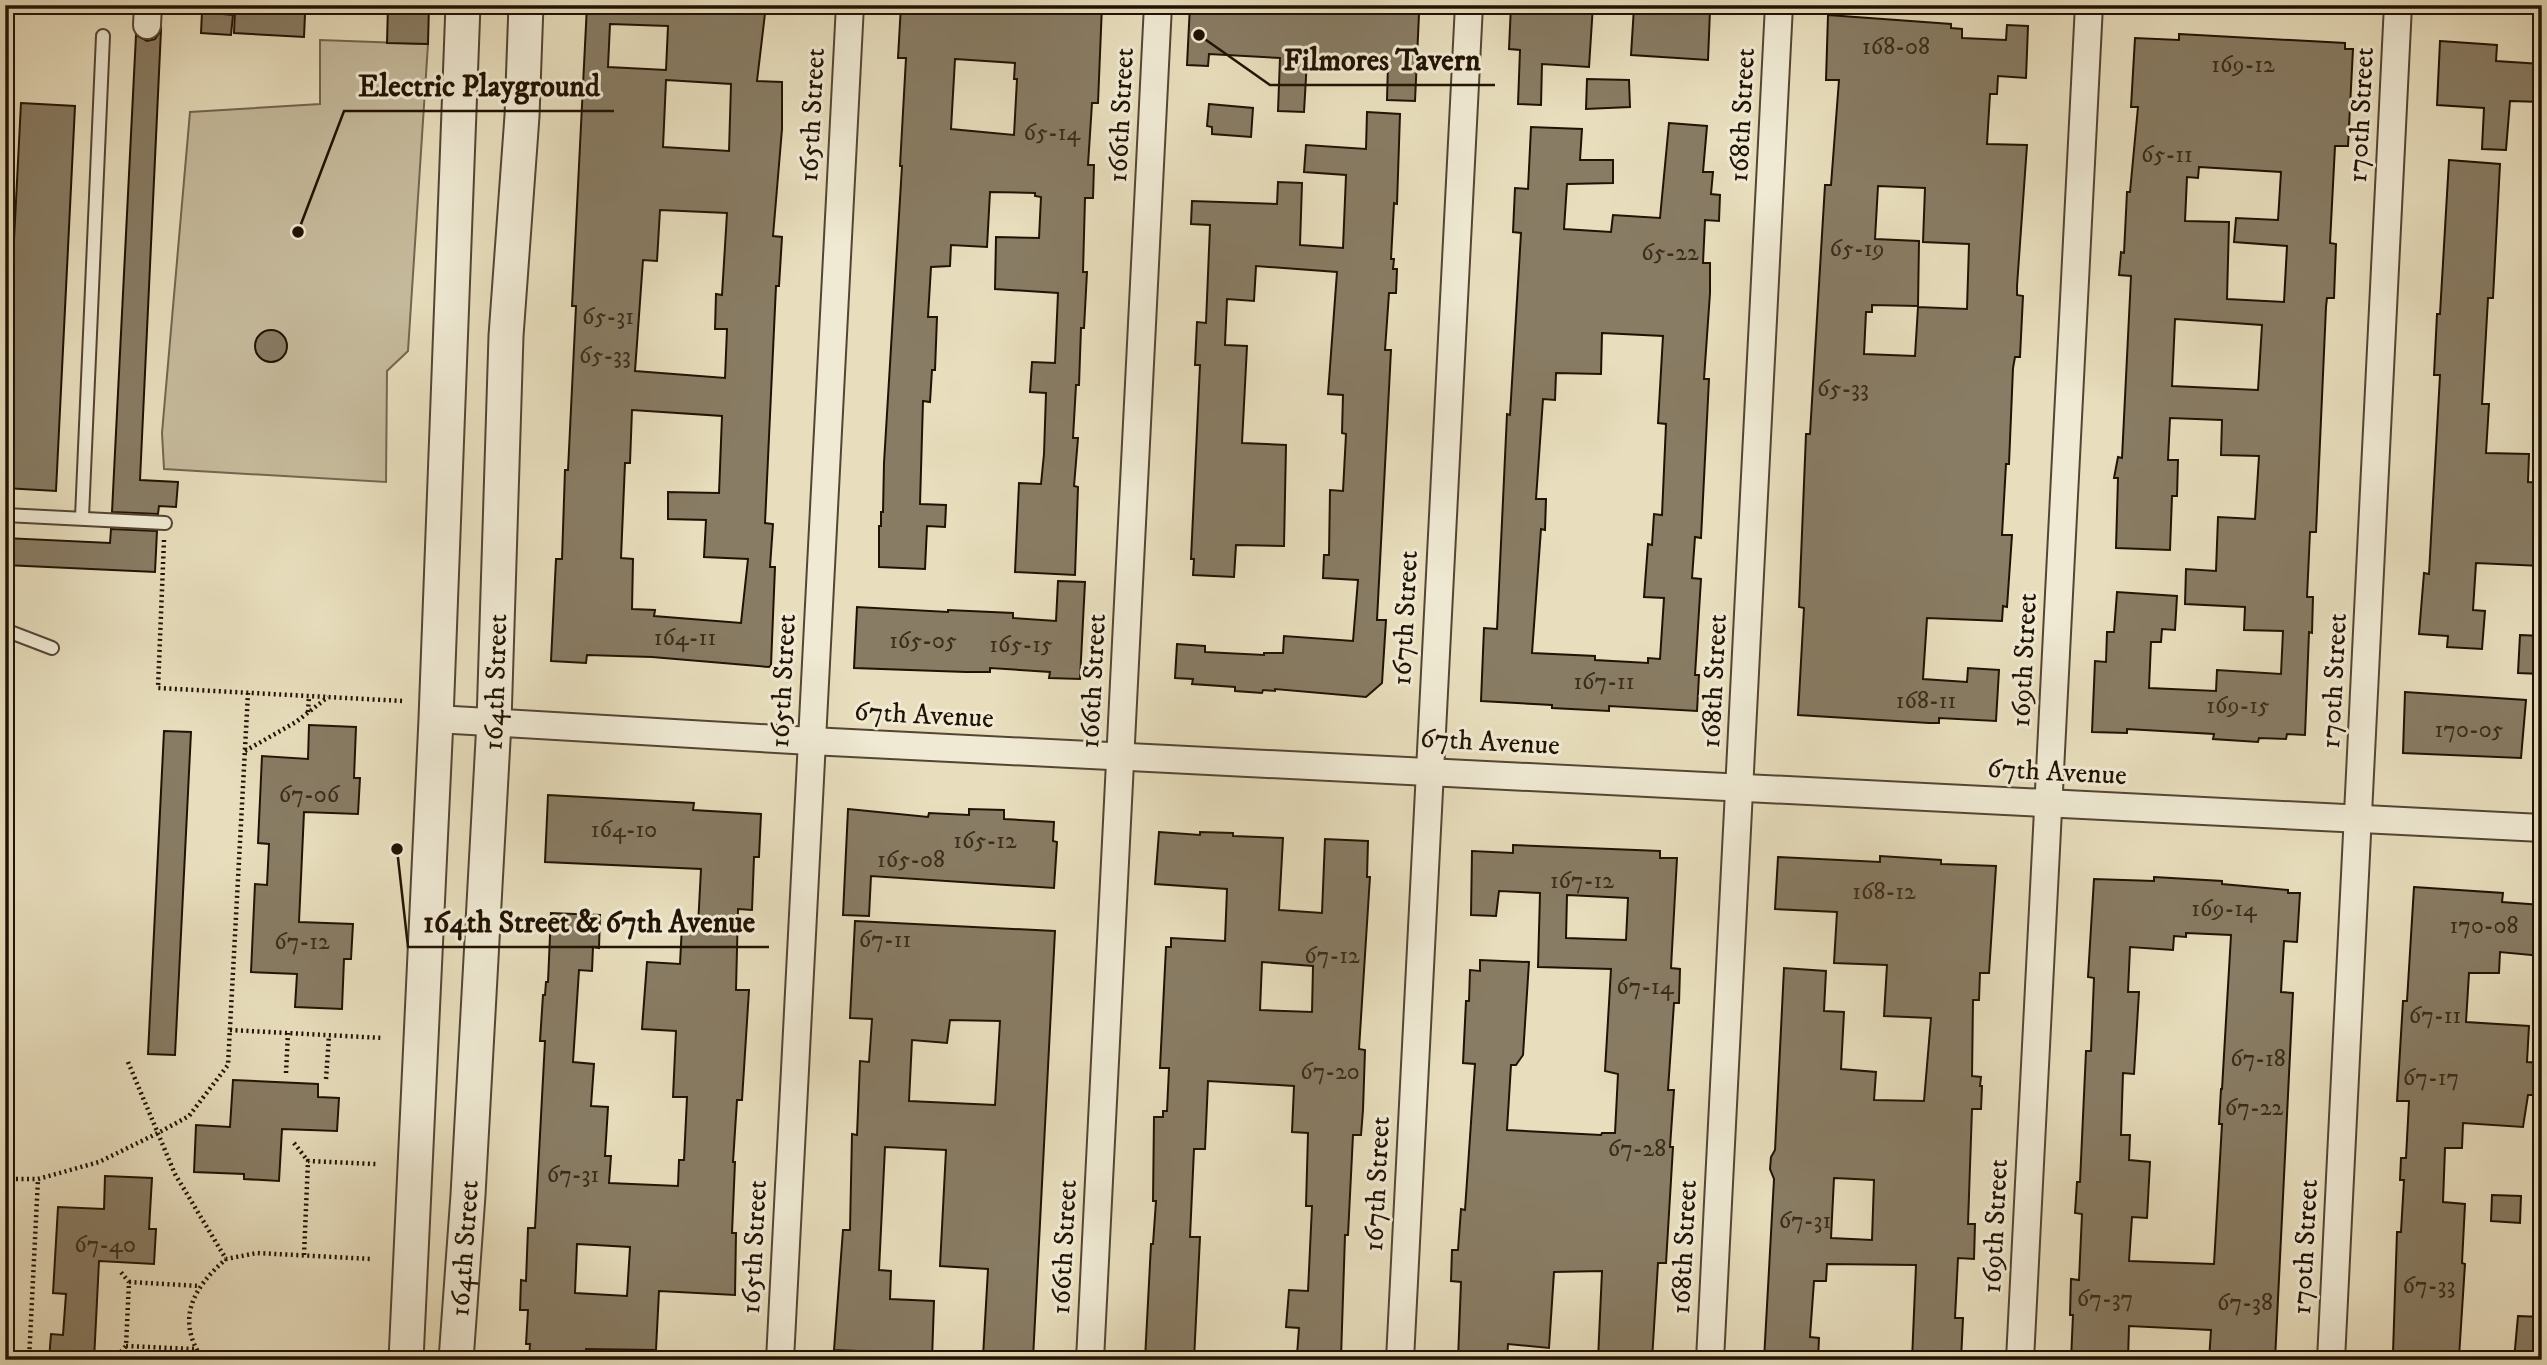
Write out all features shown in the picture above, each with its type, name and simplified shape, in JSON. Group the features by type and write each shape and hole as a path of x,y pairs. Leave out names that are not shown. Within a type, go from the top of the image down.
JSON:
{"street":[{"name":"164th Street","path":"407,1360 436,719 463,5"},
{"name":"164th Street","path":"456,1360 468,1195 494,722 506,336 522,116 526,5"},
{"name":"165th Street","path":"780,1360 850,5"},
{"name":"166th Street","path":"1090,1360 1158,5"},
{"name":"167th Street","path":"1400,1360 1469,5"},
{"name":"168th Street","path":"1710,1360 1779,5"},
{"name":"169th Street","path":"2020,1360 2088,5"},
{"name":"170th Street","path":"2331,1360 2398,5"},
{"name":"67th Avenue","path":"436,719 811,741 2542,828"}],"lane":[{"path":"82,517 103,36"},
{"path":"5,515 165,523"},
{"path":"5,629 52,648"}],"path":[{"path":"165,523 158,688 404,701"},
{"path":"5,1179 38,1179 99,1163 158,1133 188,1116 228,1065 248,693"},
{"path":"308,712 309,696"},
{"path":"245,751 296,722 328,697"},
{"path":"5,1048 9,1048 13,993"},
{"path":"230,1030 383,1038"},
{"path":"286,1073 288,1033"},
{"path":"326,1079 329,1036"},
{"path":"128,1062 183,1190 226,1259"},
{"path":"294,1143 308,1161 304,1255"},
{"path":"308,1161 376,1164"},
{"path":"29,1360 38,1179"},
{"path":"203,1360 190,1331 192,1300 200,1286 226,1259 257,1253 372,1259"},
{"path":"117,1356 126,1346 129,1282 120,1271"},
{"path":"129,1282 200,1286"},
{"path":"126,1346 196,1349"}],"shaded area":[{"path":"320,40 428,44 408,351 387,371 386,482 164,469 162,433 190,112 320,104"}],"building":[{"path":"388,5 429,5 428,44 387,43"},
{"path":"587,5 766,5 757,81 782,82 782,129 773,236 782,237 779,286 776,286 765,523 773,524 770,567 775,567 769,667 652,657 587,655 586,663 551,661 556,559 562,559 565,470 568,470 576,306 572,306","holes":["610,24 668,26 666,70 608,67","666,80 731,84 729,151 663,147","660,210 727,213 722,295 716,294 715,329 727,329 725,378 635,371 643,260 657,261","632,410 722,416 719,493 668,492 668,519 706,520 704,557 748,559 741,623 654,616 655,610 632,609 633,559 621,558 625,463 630,463"]},
{"path":"901,5 1102,5 1098,103 1092,103 1088,165 1094,165 1093,198 1085,198 1083,272 1087,272 1073,438 1078,438 1074,486 1078,487 1075,575 1015,572 1019,483 1041,484 1044,454 1046,393 1030,392 1032,362 1055,363 1058,293 995,289 996,237 1039,238 1041,197 1035,196 1035,193 990,192 987,247 951,245 950,266 931,267 928,317 937,317 935,370 932,370 930,402 923,401 920,504 946,505 945,527 927,526 925,569 879,567 879,526 883,512 902,166 906,58 898,58","holes":["955,59 1015,63 1014,79 1017,79 1014,135 951,129"]},
{"path":"1190,5 1380,5 1380,12 1419,14 1415,101 1387,100 1388,63 1307,60 1304,112 1278,111 1280,58 1209,54 1208,66 1187,65"},
{"path":"1511,5 1593,5 1589,67 1542,64 1541,105 1518,104 1520,50 1509,49"},
{"path":"1634,7 1710,10 1708,60 1631,55"},
{"path":"235,10 305,14 304,37 234,33"},
{"path":"202,12 233,15 231,35 201,33"},
{"path":"1828,15 1951,24 1951,28 1962,29 1962,38 2006,40 2007,25 2028,26 2026,78 1998,76 1997,94 1990,94 1987,144 2027,145 2017,286 2017,295 2023,296 2020,357 2015,357 2013,368 2009,464 2006,464 2002,535 2012,535 2007,607 2003,606 2002,621 1927,618 1923,679 1967,682 1968,668 1999,670 1996,721 1939,718 1939,723 1929,723 1798,715 1804,608 1799,607 1806,434 1810,434 1825,185 1831,185 1839,80 1826,80","holes":["1878,186 1925,188 1923,242 1969,244 1967,309 1918,307 1915,356 1864,354 1866,312 1872,312 1872,305 1918,306 1919,241 1875,239"]},
{"path":"161,30 140,480 178,482 176,507 159,506 158,514 112,512 136,35 147,41 155,39"},
{"path":"2179,34 2345,43 2345,49 2353,49 2348,146 2335,146 2330,243 2336,244 2334,298 2327,298 2326,307 2316,532 2310,532 2307,597 2313,597 2305,735 2287,734 2286,739 2259,738 2258,742 2213,739 2214,734 2127,729 2127,733 2092,732 2095,661 2106,662 2107,632 2114,632 2117,592 2177,596 2175,630 2162,629 2161,642 2151,642 2149,688 2216,691 2217,670 2281,674 2283,631 2244,630 2245,607 2185,604 2186,569 2216,571 2218,517 2255,519 2259,456 2221,455 2222,420 2170,418 2168,460 2178,460 2177,496 2172,496 2170,550 2116,548 2118,478 2114,478 2118,457 2122,458 2131,276 2119,275 2121,252 2124,253 2127,192 2130,192 2138,107 2131,107 2135,38 2179,40","holes":["2199,167 2281,172 2278,220 2236,218 2234,242 2287,246 2284,302 2227,299 2229,222 2185,221 2187,177 2198,178","2175,319 2262,325 2258,390 2172,386"]},
{"path":"2440,41 2497,45 2496,61 2542,64 2542,102 2510,101 2506,150 2482,149 2484,108 2437,105"},
{"path":"1587,79 1629,80 1630,107 1586,109"},
{"path":"21,103 75,106 56,491 5,488 5,416"},
{"path":"1209,104 1253,108 1251,137 1212,134 1212,127 1207,126"},
{"path":"1367,112 1400,114 1397,204 1394,203 1391,259 1394,259 1393,269 1397,269 1396,293 1389,293 1385,350 1391,350 1377,620 1386,620 1382,683 1366,697 1275,689 1263,690 1262,693 1235,691 1235,687 1192,684 1193,679 1175,678 1177,644 1205,646 1205,652 1264,655 1283,653 1284,636 1353,641 1358,580 1323,578 1324,555 1329,555 1330,490 1343,491 1346,434 1342,433 1343,395 1328,394 1337,272 1256,266 1254,301 1227,299 1225,345 1247,346 1242,443 1286,445 1284,546 1236,545 1234,577 1193,575 1194,559 1191,559 1200,365 1195,365 1197,322 1206,323 1210,225 1191,224 1192,201 1277,204 1278,182 1302,183 1300,245 1343,248 1346,175 1304,172 1306,145 1366,149"},
{"path":"1669,123 1707,126 1703,172 1713,172 1711,194 1720,195 1719,221 1705,220 1703,263 1710,263 1704,379 1709,379 1701,538 1695,537 1692,578 1701,579 1695,675 1699,675 1697,711 1609,706 1609,711 1481,701 1484,628 1497,629 1507,414 1510,415 1521,233 1513,232 1515,188 1528,189 1531,127 1582,129 1580,160 1613,160 1613,183 1567,184 1564,229 1611,232 1613,215 1660,218","holes":["1602,333 1663,336 1658,423 1666,424 1662,515 1654,514 1652,545 1648,544 1644,597 1664,598 1660,659 1648,658 1648,663 1595,660 1595,656 1532,653 1541,529 1545,530 1546,499 1536,499 1543,399 1555,400 1556,373 1601,374"]},
{"path":"2449,160 2500,164 2493,298 2488,298 2482,404 2489,404 2486,453 2529,454 2528,482 2542,483 2542,566 2476,563 2473,610 2485,611 2482,649 2447,647 2448,636 2419,634 2424,573 2429,574 2440,375 2434,375"},
{"path":"271,330 282,335 287,346 282,357 271,362 260,357 255,346 260,335"},
{"path":"111,529 157,531 155,572 5,565 5,538 110,543"},
{"path":"1058,581 1085,582 1080,679 1049,678 1050,672 990,668 990,672 966,672 854,668 857,607 1013,613 1013,618 1056,621"},
{"path":"2520,635 2542,636 2542,674 2518,673"},
{"path":"2405,692 2526,700 2521,758 2403,753"},
{"path":"309,725 356,727 354,778 360,778 358,814 304,812 299,922 353,924 351,959 344,959 342,1009 295,1007 297,974 251,972 255,884 267,885 269,844 258,843 262,756 308,759"},
{"path":"164,731 191,732 175,1055 148,1054"},
{"path":"548,795 694,803 693,810 761,814 759,857 754,857 752,910 738,909 736,990 749,990 742,1100 737,1100 733,1162 735,1295 659,1291 656,1350 586,1349 586,1360 529,1360 530,1344 526,1344 528,1310 520,1310 521,1280 526,1281 528,1228 535,1228 545,1041 540,1041 543,995 548,982 551,913 600,915 599,948 593,947 592,971 579,970 573,1062 594,1064 591,1106 608,1107 605,1156 611,1156 609,1183 678,1186 679,1160 684,1160 687,1097 673,1097 676,1031 642,1029 647,962 680,964 682,925 698,926 701,869 545,862","holes":["577,1244 630,1247 627,1296 575,1293"]},
{"path":"848,809 928,817 929,813 969,815 969,809 1004,810 1004,819 1054,822 1053,841 1057,842 1054,888 871,876 869,916 843,915"},
{"path":"1159,832 1200,835 1200,832 1233,833 1233,836 1283,838 1279,910 1322,913 1325,839 1368,841 1367,877 1370,877 1359,1049 1365,1050 1363,1110 1361,1135 1353,1135 1348,1235 1345,1235 1341,1358 1297,1355 1299,1328 1286,1327 1289,1290 1308,1291 1312,1206 1306,1206 1308,1133 1292,1132 1294,1086 1208,1081 1205,1149 1194,1149 1190,1237 1200,1237 1194,1360 1145,1360 1156,1201 1153,1201 1154,1117 1163,1117 1163,1111 1167,1111 1169,1068 1160,1068 1166,947 1171,947 1171,938 1225,941 1227,889 1155,884","holes":["1262,962 1313,966 1312,1012 1260,1010"]},
{"path":"1513,845 1660,851 1660,858 1677,858 1671,968 1680,969 1679,1003 1674,1003 1668,1090 1674,1090 1670,1147 1673,1147 1666,1263 1658,1263 1652,1360 1598,1360 1602,1271 1554,1272 1549,1348 1508,1344 1507,1360 1458,1360 1461,1282 1451,1281 1452,1250 1458,1250 1461,1209 1465,1210 1475,1064 1463,1063 1466,1001 1469,1001 1470,970 1480,971 1480,960 1529,962 1523,1055 1516,1065 1511,1065 1507,1130 1601,1135 1615,1133 1618,1074 1605,1071 1611,969 1538,967 1540,893 1499,891 1496,916 1471,915 1472,851 1513,853","holes":["1567,895 1628,898 1626,940 1566,938"]},
{"path":"1880,856 1941,860 1941,864 1996,866 1989,973 1980,973 1979,1000 1973,1000 1972,1076 1981,1077 1982,1086 1981,1109 1972,1109 1968,1224 1975,1224 1974,1259 1958,1258 1955,1318 1963,1318 1961,1360 1912,1360 1916,1265 1827,1264 1826,1281 1814,1281 1810,1337 1819,1338 1818,1360 1764,1360 1774,1179 1770,1169 1775,1150 1784,968 1826,971 1824,1011 1844,1012 1841,1069 1876,1072 1874,1100 1924,1101 1931,1018 1884,1016 1887,965 1834,963 1837,912 1775,909 1778,857 1880,862","holes":["1834,1178 1874,1180 1872,1240 1831,1238"]},
{"path":"2154,877 2222,881 2222,884 2300,893 2297,942 2284,941 2281,992 2293,993 2275,1360 2209,1360 2211,1330 2129,1326 2128,1360 2071,1360 2071,1279 2079,1280 2082,1214 2075,1213 2077,1182 2080,1182 2086,1051 2091,1051 2094,978 2088,977 2094,879 2154,881","holes":["2186,933 2231,935 2219,1124 2222,1124 2214,1264 2129,1261 2132,1217 2147,1218 2150,1162 2129,1160 2130,1135 2121,1135 2123,1073 2134,1074 2139,992 2128,992 2130,947 2173,950 2174,936 2186,937"]},
{"path":"2414,887 2503,893 2502,902 2542,905 2542,956 2500,952 2499,973 2469,973 2466,1022 2529,1026 2527,1062 2542,1063 2542,1095 2528,1095 2523,1127 2463,1123 2462,1148 2445,1148 2443,1202 2465,1204 2462,1263 2465,1264 2459,1357 2393,1353 2397,1232 2401,1232 2404,1180 2400,1180 2401,1158 2406,1158 2409,1101 2397,1101"},
{"path":"855,921 1055,931 1033,1359 983,1357 988,1269 940,1266 946,1150 885,1147 879,1270 891,1271 890,1299 934,1301 932,1360 906,1360 906,1353 834,1350 843,1230 850,1230 852,1134 857,1135 860,1061 869,1062 872,1019 850,1018","holes":["950,1020 1000,1021 995,1105 909,1101 912,1040 947,1043"]},
{"path":"233,1080 318,1084 318,1097 339,1098 337,1131 282,1129 279,1181 244,1179 244,1174 194,1172 196,1125 230,1127"},
{"path":"105,1176 152,1178 149,1229 156,1229 154,1264 99,1261 94,1360 49,1360 51,1334 63,1335 66,1294 53,1293 58,1207 104,1209"},
{"path":"2492,1195 2521,1196 2520,1223 2491,1221"},
{"path":"2518,1316 2542,1317 2542,1360 2514,1360"}],"place":[{"name":"Filmores Tavern","path":"1199,35"},
{"name":"Electric Playground","path":"298,232"},
{"name":"164th Street & 67th Avenue","path":"397,849"}]}
